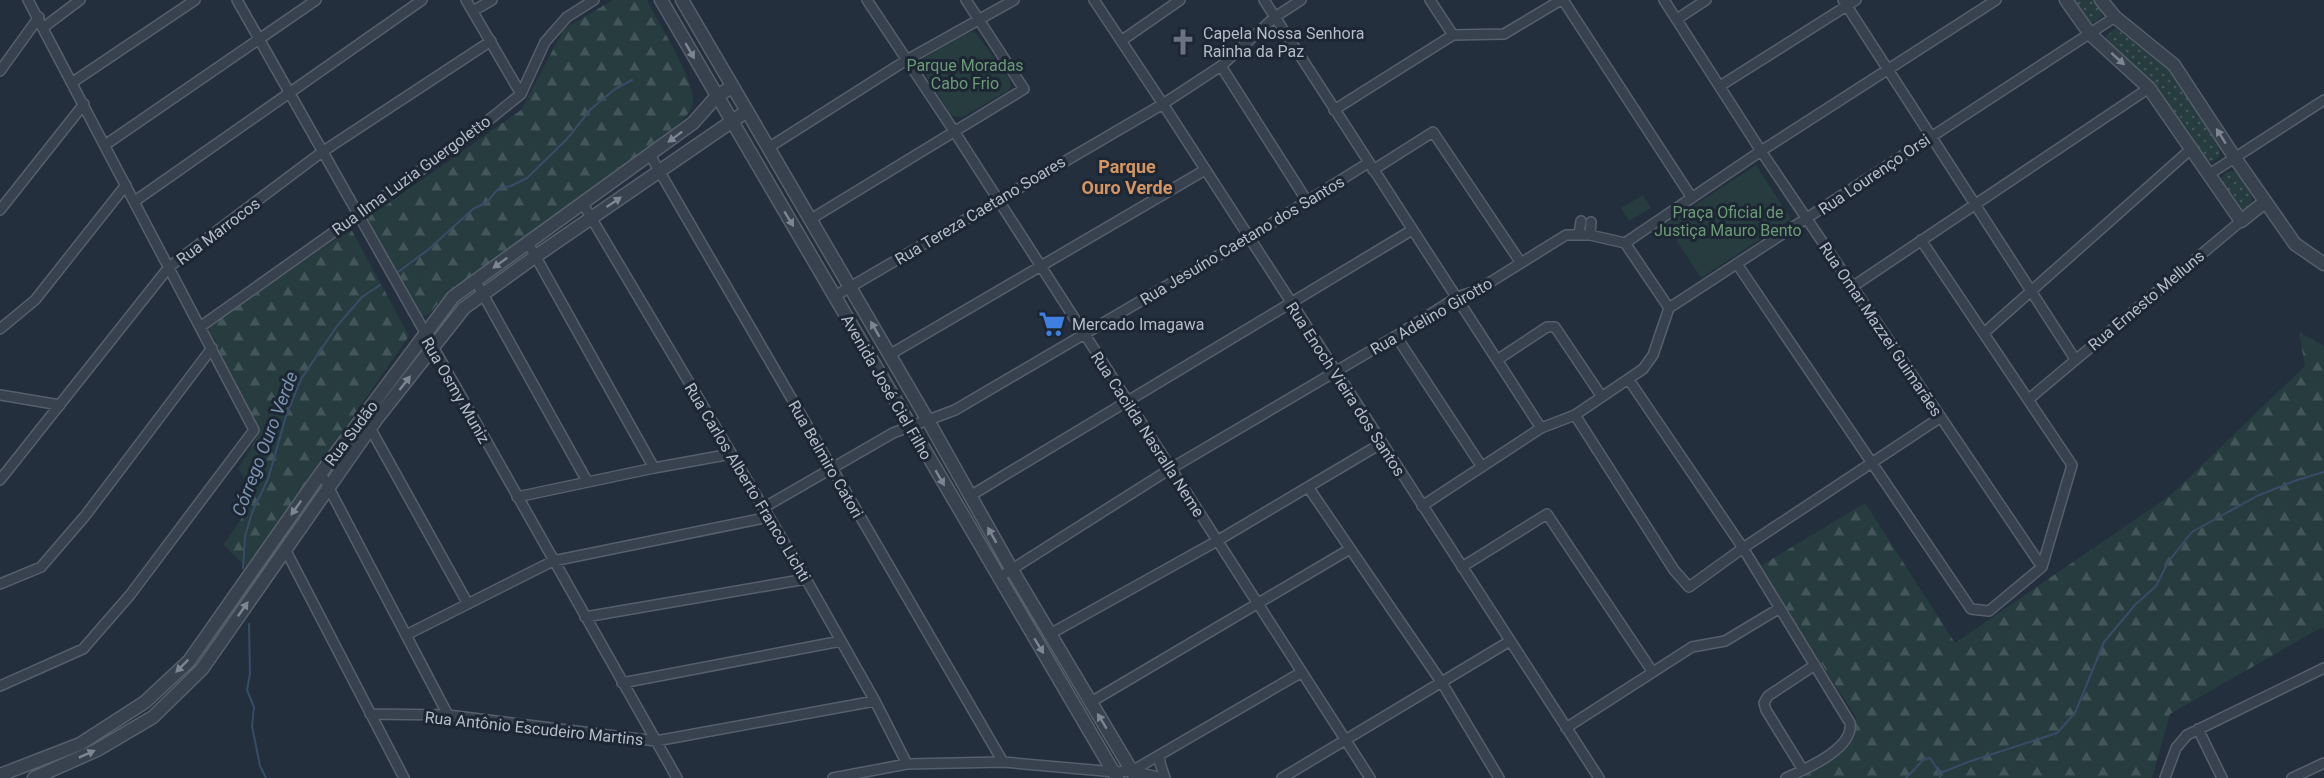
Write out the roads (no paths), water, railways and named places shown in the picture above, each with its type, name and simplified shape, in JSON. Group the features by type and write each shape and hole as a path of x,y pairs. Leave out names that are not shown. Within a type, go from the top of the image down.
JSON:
{"street":[{"path":"0,686 83,649 130,595 254,429 39,17 28,0"},
{"path":"44,27 80,0"},
{"path":"73,82 195,0"},
{"name":"Rua Osmy Muniz","path":"237,0 676,778"},
{"path":"105,145 316,0"},
{"path":"135,201 422,0"},
{"path":"466,0 521,94"},
{"path":"473,11 492,0"},
{"name":"Rua Ilma Luzia Guergoletto","path":"200,327 469,136 521,94 545,42 567,17 594,0"},
{"name":"Avenida José Ciel Filho","path":"661,0 998,578 1116,775"},
{"name":"Avenida José Ciel Filho","path":"682,0 927,419 1012,570 1134,775"},
{"name":"Rua Cacilda Nasralla Neme","path":"867,0 905,61 954,131 1370,778"},
{"path":"811,219 1024,89 966,0"},
{"path":"768,148 905,61 1014,0"},
{"name":"Rua Enoch Vieira dos Santos","path":"1094,0 1599,778"},
{"path":"1121,41 1180,0"},
{"path":"1264,0 1541,428"},
{"name":"Rua Tereza Caetano Soares","path":"835,296 997,199 1163,104 1221,66 1275,17 1301,0"},
{"path":"1430,0 1453,35"},
{"path":"1334,110 1453,35 1504,34 1562,0 1692,198"},
{"name":"Rua Omar Mazzei Guimarães","path":"1664,0 1806,219 2042,567"},
{"path":"1677,19 1706,0"},
{"path":"1720,86 1845,3 1856,0"},
{"path":"1625,243 1761,151 1996,0"},
{"path":"2066,0 2090,33 2149,87 2241,221"},
{"path":"2101,0 2115,17 2174,65 2295,244 2324,264"},
{"path":"1845,3 2075,359"},
{"path":"0,71 39,17"},
{"name":"Rua Lourenço Orsi","path":"1669,308 2115,17"},
{"name":"Rua Marrocos","path":"0,480 169,267 322,152 490,41"},
{"path":"1221,66 1307,201"},
{"name":"Rua Sudão","path":"0,775 80,744 102,731 145,702 189,661 321,473 453,297 693,123 717,96 732,87"},
{"path":"1852,287 2149,87"},
{"path":"2208,176 2324,100"},
{"path":"0,210 84,104"},
{"name":"Rua Sudão","path":"34,778 109,744 153,717 202,669 370,429 464,308 659,170 747,111"},
{"name":"Rua Jesuíno Caetano dos Santos","path":"763,508 909,425 955,410 1307,201 1433,132 1521,263"},
{"path":"1985,332 2191,149"},
{"name":"Rua Belmiro Catori","path":"650,155 1002,762"},
{"path":"889,355 1205,170"},
{"path":"0,329 35,300 126,185"},
{"name":"Rua Ernesto Melluns","path":"2029,399 2265,202"},
{"name":"Rua Carlos Alberto Franco Lichti","path":"583,204 806,579 875,701 907,764"},
{"path":"1422,506 1541,428 1575,415 1629,380 1643,369 1653,355 1669,308 1625,243 1584,235 1586,222"},
{"path":"970,496 1412,230"},
{"name":"Rua Adelino Girotto","path":"998,578 1170,469 1396,336 1456,297 1476,291 1566,235 1584,235"},
{"path":"1737,264 1971,609 1989,611 2042,567 2072,465 1985,332 1921,240"},
{"path":"528,243 654,468"},
{"path":"475,280 587,482"},
{"path":"1497,360 1547,327 1555,327 1602,397"},
{"path":"1396,336 1482,467"},
{"path":"0,584 41,567 85,516 212,348"},
{"path":"1629,380 1743,548 1850,723 1851,731 1847,738 1832,753 1786,778"},
{"path":"0,395 60,405"},
{"path":"1575,415 1685,585 1689,587 1743,548 1941,417"},
{"path":"364,416 468,604"},
{"path":"1050,634 1217,541 1382,443"},
{"path":"517,497 731,454"},
{"path":"321,473 448,715"},
{"path":"1308,487 1442,683 1499,778"},
{"path":"1462,567 1546,514 1652,671"},
{"path":"406,635 553,561 769,517"},
{"path":"285,549 404,778"},
{"path":"1091,702 1350,549"},
{"path":"585,618 806,579"},
{"path":"1566,728 1692,647 1725,641 1780,608"},
{"path":"215,624 224,636"},
{"path":"622,683 841,641"},
{"path":"1282,778 1510,641"},
{"path":"1803,770 1764,703 1768,696 1815,665"},
{"path":"2165,778 2181,741 2198,729 2324,668"},
{"path":"1134,775 1160,755 1302,672"},
{"name":"Rua Antônio Escudeiro Martins","path":"370,714 448,715 656,741 875,701"},
{"path":"2198,729 2222,778"},
{"path":"102,731 109,744"},
{"path":"833,778 907,764 1002,762 1164,778 1160,755"},
{"path":"2292,778 2324,763"}],"waterway":[{"name":"Córrego Ouro Verde","path":"398,272 429,249 473,209 487,202 499,188 511,186 527,178 566,140 591,109 615,89 632,80"},
{"name":"Córrego Ouro Verde","path":"243,568 245,536 253,510 268,479 286,416 301,379 337,326 362,297 380,285"},
{"path":"1906,778 1924,759 1930,758 1938,770 1943,772 2057,733 2075,713 2104,642 2135,605 2156,586 2168,562 2192,532 2257,496 2324,472"},
{"name":"Córrego Ouro Verde","path":"249,624 250,674 247,690 254,707 252,726 260,766 266,778"},
{"path":"1938,770 1940,778"}],"place":[{"name":"Capela Nossa Senhora Rainha da Paz","path":"1183,42"},
{"name":"Mercado Imagawa","path":"1052,324"}],"district":[{"name":"Parque Ouro Verde","path":"1127,177"}],"park label":[{"name":"Parque Moradas Cabo Frio","path":"965,74"},
{"name":"Praça Oficial de Justiça Mauro Bento","path":"1728,221"}]}
